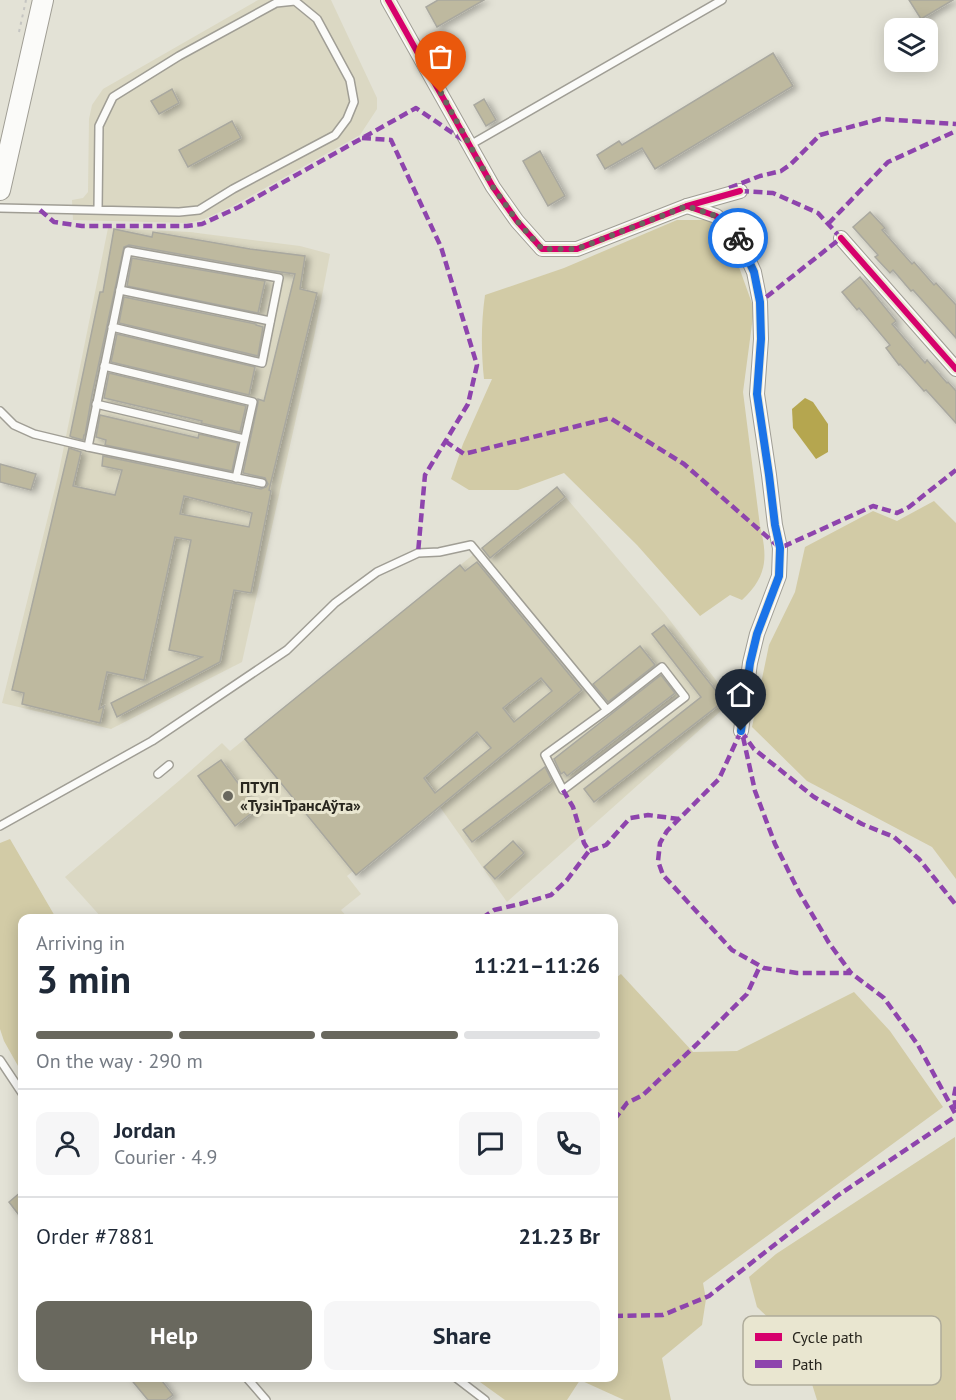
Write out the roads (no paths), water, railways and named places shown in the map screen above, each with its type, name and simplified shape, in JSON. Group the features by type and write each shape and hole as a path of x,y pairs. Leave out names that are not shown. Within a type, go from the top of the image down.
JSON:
{"main road":[{"path":"2,183 43,0"}],"street":[{"path":"388,0 493,187 517,221 542,249 577,249 687,206 740,191"},
{"path":"687,206 716,216 737,235 754,272 760,302 761,339 757,394 780,548 779,576 757,634 750,663 741,731"},
{"path":"841,237 956,369"}],"lane":[{"path":"470,145 722,0"},
{"path":"0,208 179,212 199,210 233,189 335,135 347,119 354,102 350,80 317,19 295,2 276,3 179,56 112,97 99,126 98,210"},
{"path":"88,447 96,404 112,327 120,290 128,251 279,278 262,363 112,327"},
{"path":"120,290 270,321"},
{"path":"104,366 253,402 236,478"},
{"path":"96,404 244,439"},
{"path":"0,411 14,425 34,434 262,483"},
{"path":"0,826 152,741 287,650 335,603 377,572 418,553 439,552 471,545 607,710"},
{"path":"662,667 685,697 563,790 545,755 607,710 662,667"},
{"path":"158,774 170,765"},
{"path":"0,1060 18,1087"},
{"path":"250,1382 266,1400"},
{"path":"462,1382 485,1400"}],"place":[{"name":"ПТУП «ТузінТрансАўта»","path":"228,796"}]}
